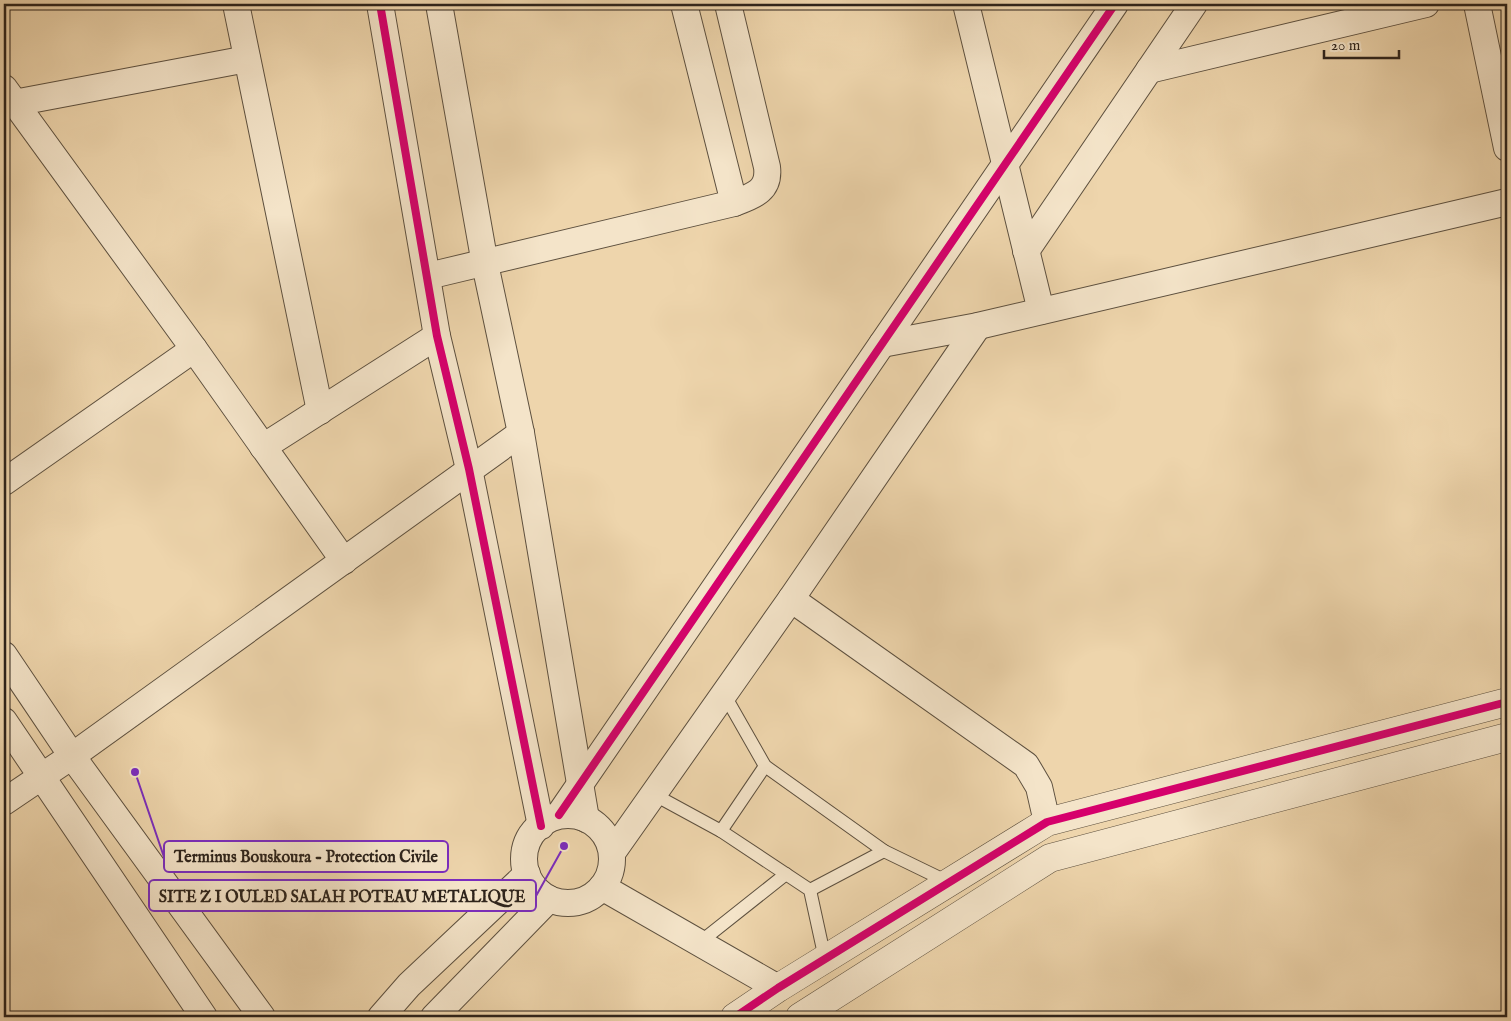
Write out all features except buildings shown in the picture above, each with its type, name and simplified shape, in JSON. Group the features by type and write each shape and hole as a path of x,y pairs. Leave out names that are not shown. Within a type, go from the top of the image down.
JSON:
{"street":[{"path":"236,4 320,411"},
{"path":"380,4 438,336 550,820"},
{"path":"439,4 485,264 521,433 586,820"},
{"path":"684,4 734,202"},
{"path":"428,276 485,264 734,202 755,195 762,190 768,175 728,4"},
{"path":"966,4 1041,310"},
{"path":"550,820 586,820 598,827 607,839 612,853 611,871 602,887 587,899 568,903 549,899 532,884 527,874 524,856 529,840 550,820 579,784 1115,4"},
{"path":"1026,252 1194,4"},
{"path":"1149,70 1426,4"},
{"path":"1477,4 1507,148"},
{"path":"247,59 9,95 194,349 344,561"},
{"path":"882,344 978,326 1507,202"},
{"path":"612,853 978,326"},
{"path":"263,447 438,336"},
{"path":"4,482 194,349"},
{"path":"4,802 72,756 521,433"},
{"path":"790,599 1026,766 1039,786 1047,822"},
{"path":"4,655 72,756 262,1017"},
{"path":"735,1017 778,988 1047,822 1507,702"},
{"path":"4,721 204,1017"},
{"path":"800,1017 1050,858 1507,737"},
{"path":"381,1017 409,985 527,874"},
{"path":"602,887 778,988"},
{"path":"434,1017 549,899"}],"lane":[{"path":"724,694 765,766 884,851 948,882"},
{"path":"721,831 765,766"},
{"path":"653,794 721,831 810,890 825,959"},
{"path":"810,890 884,851"},
{"path":"699,943 786,874"}],"cycle path":[{"path":"380,4 437,336 469,469 541,826"},
{"path":"559,815 1115,4"},
{"path":"735,1017 778,988 1047,822 1507,702"}],"place":[{"name":"Terminus Bouskoura - Protection Civile","path":"135,772"},
{"name":"SITE Z I OULED SALAH POTEAU METALIQUE","path":"564,846"}]}
